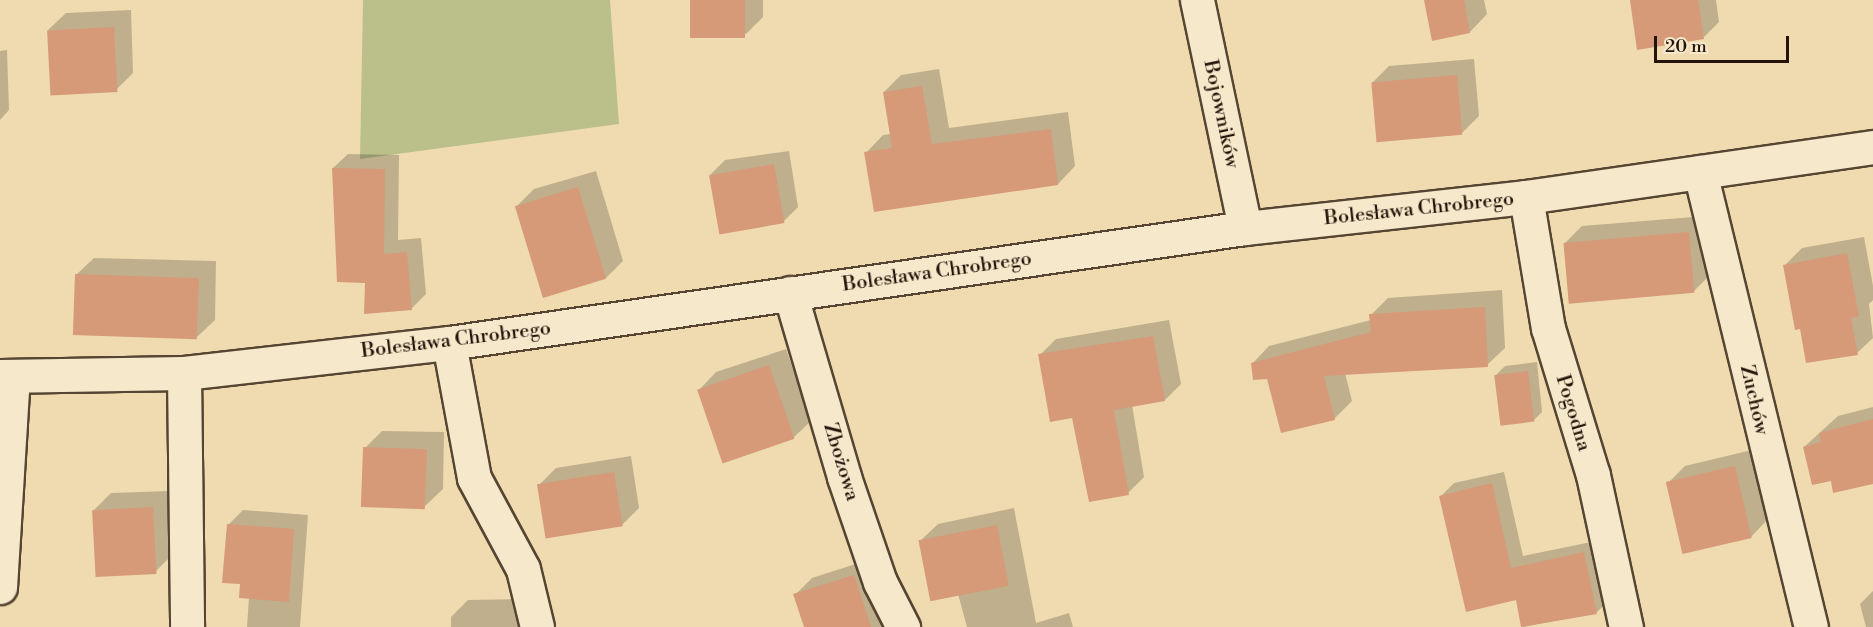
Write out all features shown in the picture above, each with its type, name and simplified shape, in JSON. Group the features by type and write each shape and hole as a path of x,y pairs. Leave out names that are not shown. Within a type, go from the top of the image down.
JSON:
{"street":[{"name":"Bojowników","path":"1197,0 1245,228"},
{"name":"Bolesława Chrobrego","path":"7,376 184,374 449,343 1245,228 1526,197 1873,147"},
{"name":"Zuchów","path":"1700,172 1811,627"},
{"name":"Pogodna","path":"1526,197 1548,328 1593,475 1626,627"},
{"name":"Zbożowa","path":"790,294 847,487 880,582 903,627"},
{"path":"449,343 474,478 523,569 537,627"},
{"path":"184,374 187,627"},
{"path":"0,587 7,376"}],"green space":[{"path":"363,0 610,0 619,124 360,159"}],"building":[{"path":"690,0 745,0 745,38 690,38"},
{"path":"1424,0 1464,0 1470,33 1432,41"},
{"path":"1630,0 1698,0 1704,39 1637,50"},
{"path":"114,27 117,92 50,95 47,31"},
{"path":"1457,75 1462,135 1377,142 1371,82"},
{"path":"922,86 932,144 1051,129 1058,185 874,212 864,152 892,148 883,92"},
{"path":"774,164 784,223 719,235 709,175"},
{"path":"332,168 385,169 384,254 407,252 412,310 364,314 365,283 337,282"},
{"path":"578,187 606,279 543,298 515,206"},
{"path":"1689,232 1694,293 1569,304 1563,243"},
{"path":"1847,253 1859,316 1851,318 1858,355 1806,363 1800,329 1795,330 1783,265"},
{"path":"75,274 199,278 197,339 73,335"},
{"path":"1485,307 1488,367 1324,376 1335,420 1281,433 1267,379 1253,380 1251,363 1371,332 1369,314"},
{"path":"1153,336 1165,401 1114,410 1129,495 1089,502 1072,418 1050,422 1038,354"},
{"path":"769,365 794,439 723,463 697,390"},
{"path":"1528,371 1534,422 1500,426 1494,375"},
{"path":"1873,419 1873,484 1833,493 1831,481 1812,485 1803,447 1821,442 1819,433"},
{"path":"363,447 427,449 425,509 361,507"},
{"path":"1735,466 1752,538 1682,554 1666,482"},
{"path":"614,472 623,526 546,539 537,484"},
{"path":"1492,483 1511,568 1584,552 1597,614 1521,627 1516,600 1466,612 1439,496"},
{"path":"153,507 157,574 96,577 92,510"},
{"path":"227,524 294,529 289,602 239,598 240,584 222,583"},
{"path":"997,525 1009,586 930,601 918,540"},
{"path":"854,575 871,627 804,627 793,594"}]}
